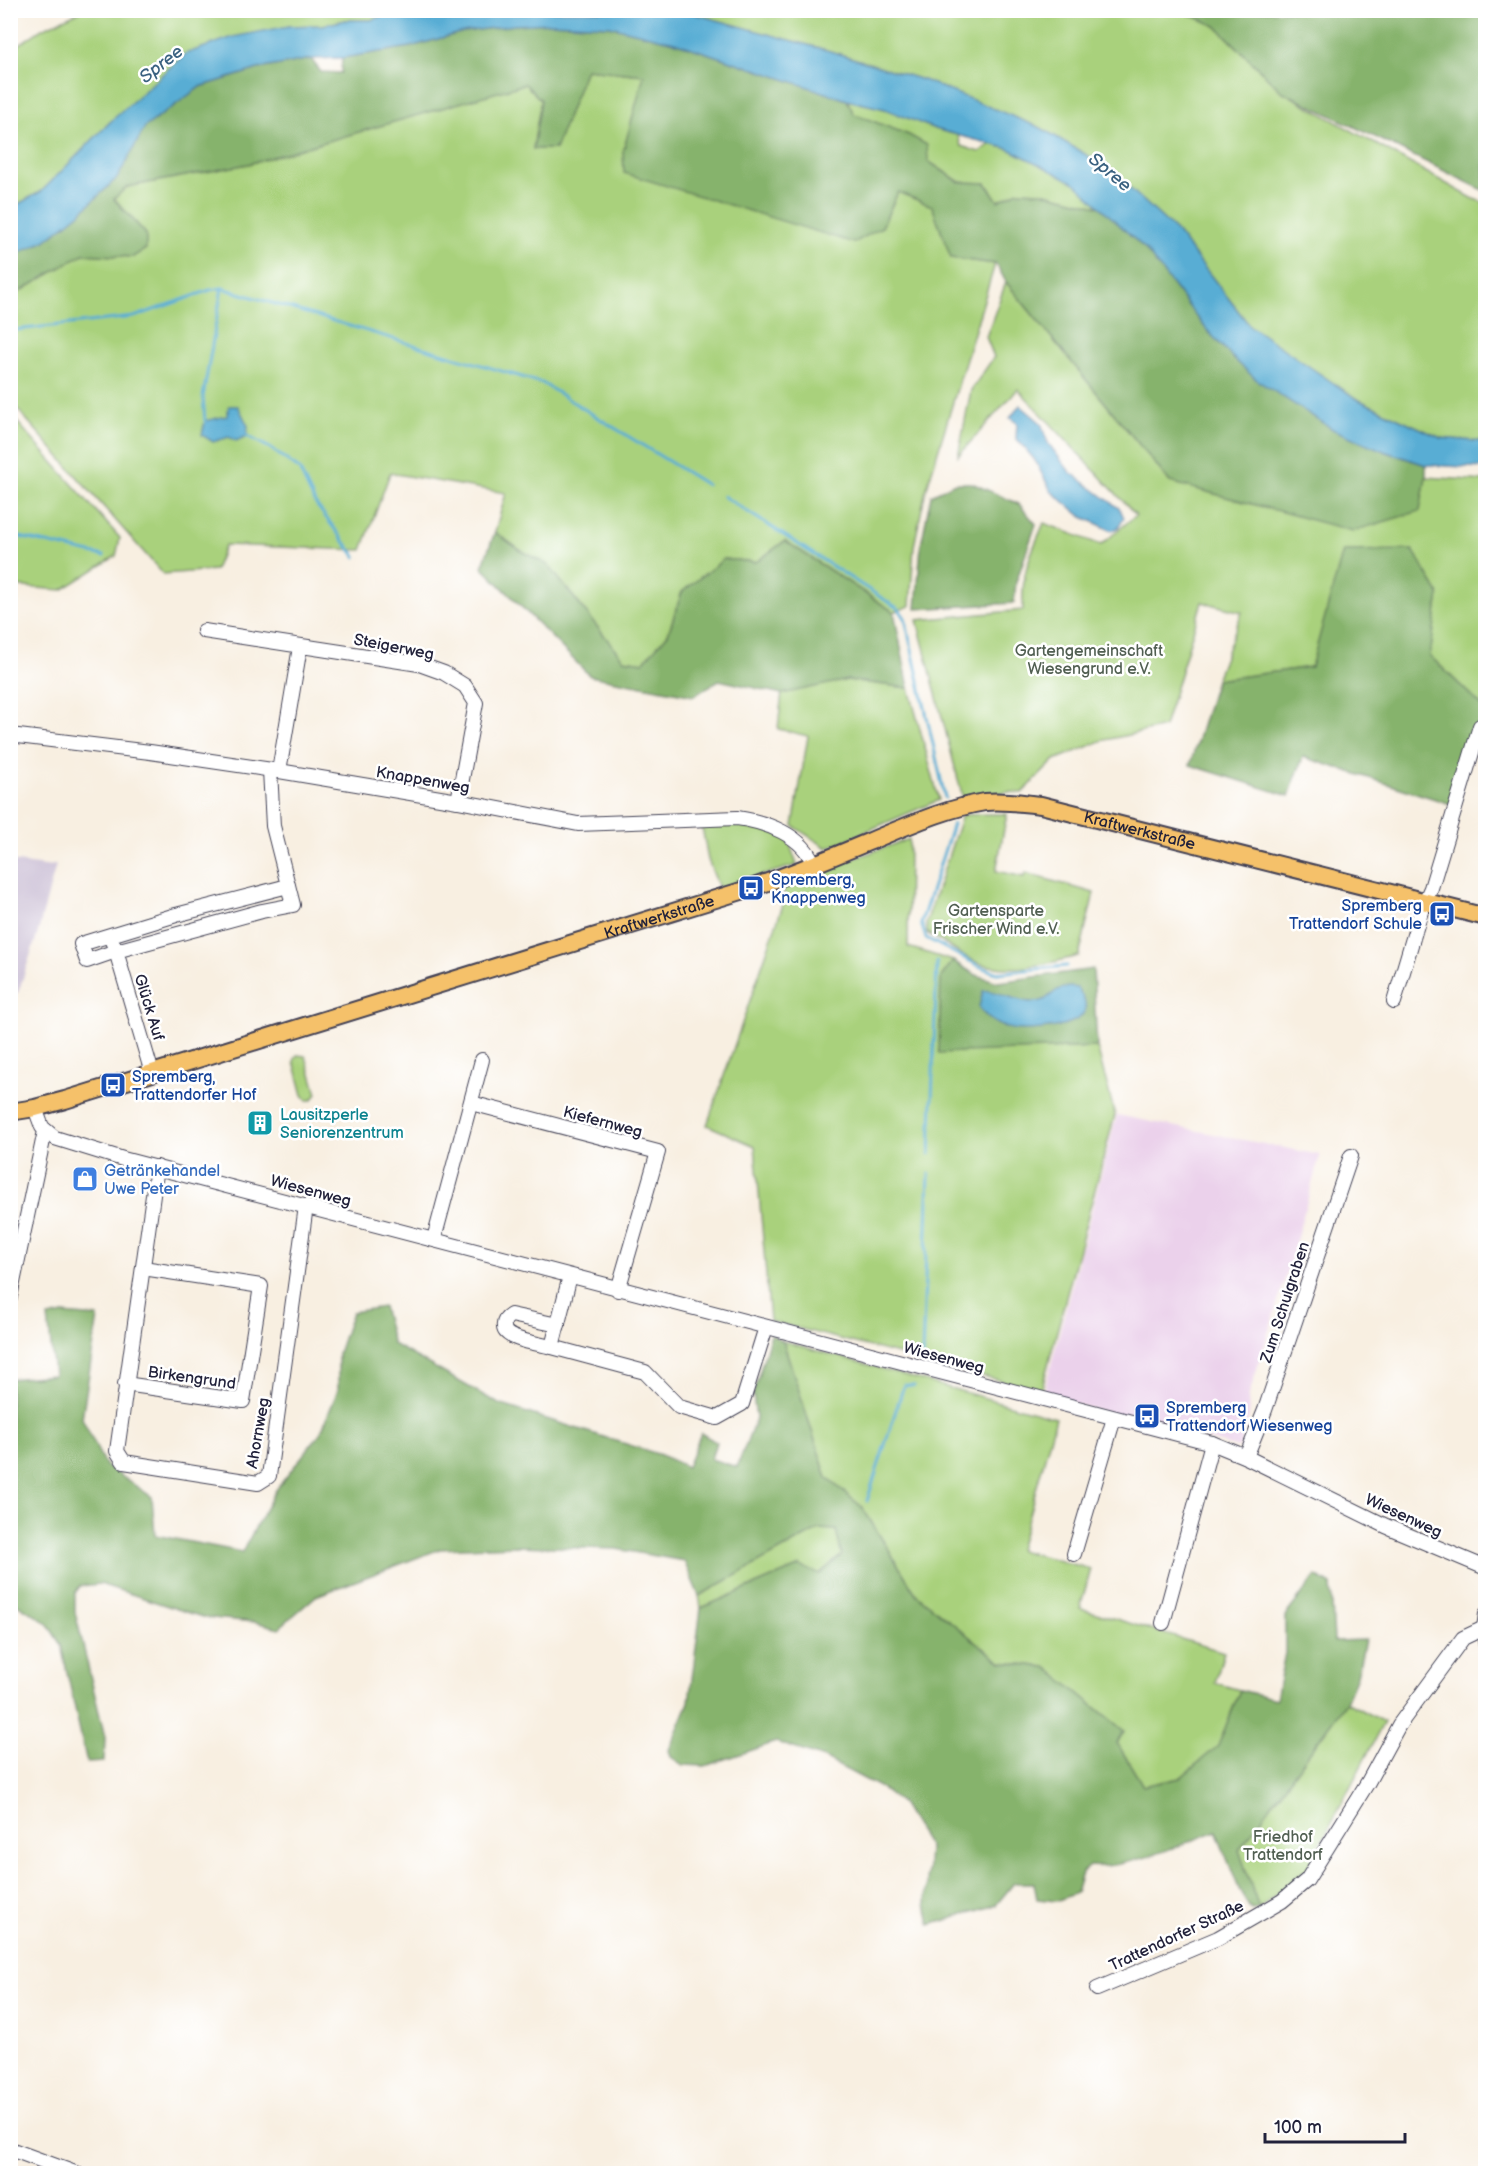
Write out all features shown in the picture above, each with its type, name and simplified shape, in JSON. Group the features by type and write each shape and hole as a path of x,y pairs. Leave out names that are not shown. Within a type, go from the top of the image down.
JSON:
{"main road":[{"name":"Kraftwerkstraße","path":"10,1112 35,1108 751,888 814,865 929,817 987,802 1010,801 1041,805 1485,917"}],"street":[{"name":"Steigerweg","path":"204,631 419,664 444,673 465,686 476,703 458,801"},
{"path":"288,886 176,915 81,944 87,961 181,933 293,905 273,826 275,771 300,646"},
{"path":"1394,1002 1480,726"},
{"name":"Knappenweg","path":"10,735 150,752 275,771 458,801 578,824 737,818 755,820 798,842 810,854 814,865"},
{"path":"258,893 262,911"},
{"path":"176,915 181,933"},
{"name":"Glück Auf","path":"110,936 152,1072"},
{"path":"434,1239 482,1060"},
{"name":"Kiefernweg","path":"471,1103 657,1152 618,1290"},
{"path":"10,1297 45,1131 35,1108"},
{"name":"Wiesenweg","path":"45,1131 63,1142 434,1239 618,1290 1212,1443 1246,1456 1386,1526 1485,1568"},
{"name":"Zum Schulgraben","path":"1246,1456 1265,1410 1351,1156"},
{"name":"Birkengrund","path":"143,1268 261,1286 243,1401 125,1384 157,1167"},
{"name":"Ahornweg","path":"125,1384 117,1451 124,1462 258,1483 269,1476 306,1206"},
{"path":"552,1347 570,1276"},
{"path":"558,1324 511,1315 506,1318 503,1325 505,1332 511,1337 645,1372 680,1407 717,1418 742,1404 766,1327"},
{"path":"1074,1554 1114,1419"},
{"path":"1164,1623 1212,1443"},
{"path":"1485,1621 1485,1647"},
{"name":"Trattendorfer Straße","path":"1097,1989 1218,1938 1282,1901 1307,1880 1368,1782 1399,1725 1463,1638 1485,1621"},
{"path":"10,2149 78,2174"}],"shaded area":[{"path":"10,861 44,866 56,865 38,932 18,993 11,992"},
{"path":"1117,1115 1320,1155 1289,1266 1248,1398 1249,1415 1239,1448 1043,1395"}],"green space":[{"path":"83,10 396,11 371,20 346,20 323,25 289,26 110,122 42,191 11,208 11,50 42,29"},
{"path":"1181,10 1216,26 1281,91 1472,198 1485,203 1485,442 1441,438 1357,399 1250,326 1176,231 1107,167 1041,128 926,81 830,51 684,11"},
{"path":"1181,11 1485,11 1485,191 1281,91 1216,26"},
{"path":"551,23 610,26 674,42 847,100 854,114 909,135 927,145 928,161 959,182 986,183 998,201 1018,191 1041,192 1101,207 1145,249 1207,330 1258,381 1384,451 1426,465 1420,511 1353,531 1170,482 1006,282 996,264 951,258 932,206 898,192 882,227 854,243 624,173 623,152 644,75 586,69 555,149 533,149 541,100 525,84 248,164 127,187 114,199 146,234 146,249 133,257 83,254 11,297 10,256 45,241 79,214 118,177 145,127 200,87 258,69 311,59 321,72 341,73 342,58 410,47 463,32"},
{"path":"586,69 645,75 623,152 882,227 898,192 933,206 951,258 995,264 925,494 914,546 910,606 894,612 785,541 756,562 724,559 682,592 668,634 644,662 623,659 548,565 520,550 495,532 506,493 390,473 362,550 225,545 215,570 163,574 11,402 10,297 83,254 133,257 146,234 114,198 127,187 248,164 525,84 541,100 533,149 555,149"},
{"path":"847,100 885,109 935,129 958,135 961,146 979,152 991,144 1009,149 1075,182 1101,207 1041,192 1018,191 998,201 986,183 960,182 928,161 909,135 854,114"},
{"name":"Gartengemeinschaft Wiesengrund e.V.","path":"1006,282 1170,482 1419,511 1426,477 1485,481 1485,709 1430,656 1439,594 1311,667 1216,680 1242,612 1202,602 1164,727 1101,741 1055,760 1022,793 1007,792 963,799 917,620 1023,610 1025,574 1044,523 1101,545 1136,515 1018,389 958,456 971,390 994,357 986,337"},
{"path":"10,414 120,538 116,556 62,590 11,586"},
{"path":"955,483 972,483 1019,504 1036,524 1016,582 1014,603 916,609 921,545 931,495"},
{"path":"495,532 520,550 548,565 623,659 643,662 668,634 682,592 724,559 756,562 785,541 894,612 909,688 847,680 782,694 719,680 694,696 590,676 482,567"},
{"path":"1413,550 1439,594 1430,656 1485,709 1454,805 1303,757 1289,796 1190,765 1216,680 1311,667 1343,551"},
{"path":"847,680 909,688 939,800 827,848 793,826 808,736 778,729 782,692"},
{"name":"Gartensparte Frischer Wind e.V.","path":"1007,814 996,871 1024,877 1025,873 1094,893 1079,956 1029,967 1004,968 979,963 927,933 926,923 962,815"},
{"path":"755,824 788,839 797,865 719,888 708,860 702,827"},
{"path":"909,839 908,947 953,961 941,977 939,1052 1097,1047 1115,1115 1041,1391 770,1321 755,1146 707,1125 785,899 783,883"},
{"path":"953,961 976,975 998,982 1093,969 1097,1047 939,1053 941,977"},
{"path":"297,1055 305,1056 307,1060 317,1094 312,1100 307,1100 303,1095 294,1061"},
{"path":"383,1307 393,1344 499,1404 661,1455 687,1467 701,1433 716,1442 711,1459 737,1467 756,1419 753,1394 771,1334 783,1341 827,1478 862,1507 916,1594 1001,1662 1046,1667 1124,1731 1117,1743 1143,1786 1180,1778 1218,1746 1240,1690 1276,1699 1285,1653 1285,1616 1316,1576 1331,1585 1334,1641 1365,1640 1357,1676 1346,1702 1239,1850 1259,1909 1251,1910 1241,1894 1216,1831 1136,1860 1104,1866 1090,1866 1082,1873 1076,1893 1056,1901 1037,1899 1034,1883 1014,1883 996,1905 930,1925 926,1903 929,1847 901,1803 881,1788 824,1758 776,1742 705,1766 683,1765 671,1757 669,1750 689,1702 701,1608 800,1566 820,1574 842,1555 836,1530 819,1529 699,1596 684,1561 616,1549 515,1546 440,1549 316,1596 279,1628 254,1622 202,1617 100,1584 80,1586 75,1593 75,1612 105,1737 104,1762 87,1763 61,1645 47,1623 11,1600 10,1379 54,1375 48,1317 63,1314 98,1317 82,1418 105,1465 152,1497 155,1535 242,1552 276,1490 321,1432 338,1390 338,1353 352,1312"},
{"path":"783,1341 1056,1418 1019,1550 1091,1569 1080,1608 1224,1652 1215,1683 1240,1690 1219,1746 1180,1778 1143,1786 1117,1743 1124,1731 1046,1667 1001,1662 916,1594 862,1507 827,1478"},
{"path":"819,1529 836,1530 842,1555 819,1574 800,1566 701,1608 699,1596"},
{"name":"Friedhof Trattendorf","path":"1346,1702 1384,1722 1308,1868 1259,1909 1239,1850"}],"water":[{"name":"Spree","path":"396,11 684,11 830,51 926,81 1041,128 1107,167 1176,231 1250,326 1357,399 1441,438 1485,442 1485,468 1426,465 1384,451 1334,430 1258,381 1207,330 1145,249 1075,183 1009,149 935,129 885,109 847,100 674,42 610,26 551,23 463,32 410,47 342,58 311,59 258,69 200,87 145,127 118,177 79,214 45,241 11,256 11,208 42,191 110,122 185,54 233,37 289,26 323,25 346,20 371,20"},
{"path":"1020,405 1041,423 1048,443 1070,472 1120,509 1124,518 1118,528 1112,531 1081,516 1051,491 1034,459 1016,438 1017,423 1010,418"},
{"path":"229,406 238,406 248,426 247,436 236,441 229,437 213,442 202,435 205,421 227,416"},
{"path":"1077,988 1083,997 1085,1010 1077,1019 1055,1027 1023,1030 1003,1027 986,1016 979,1007 983,991 995,992 1028,1002 1038,1002 1059,989"}],"waterway":[{"path":"10,329 134,317 210,290 222,288 542,383 707,485"},
{"path":"205,421 203,397 222,288"},
{"path":"247,436 270,448 299,469 315,503 356,557"},
{"path":"723,496 899,609 905,618 945,798"},
{"path":"10,533 104,556"},
{"path":"953,824 921,923 926,938 997,973 1067,966"},
{"path":"930,1154 937,962"},
{"path":"922,1358 929,1174"},
{"path":"867,1501 904,1385 914,1386"}],"place":[{"name":"Spremberg, Knappenweg","path":"751,888"},
{"name":"Spremberg Trattendorf Schule","path":"1442,914"},
{"name":"Spremberg, Trattendorfer Hof","path":"113,1085"},
{"name":"Lausitzperle Seniorenzentrum","path":"260,1123"},
{"name":"Getränkehandel Uwe Peter","path":"85,1179"},
{"name":"Spremberg Trattendorf Wiesenweg","path":"1147,1416"}]}
